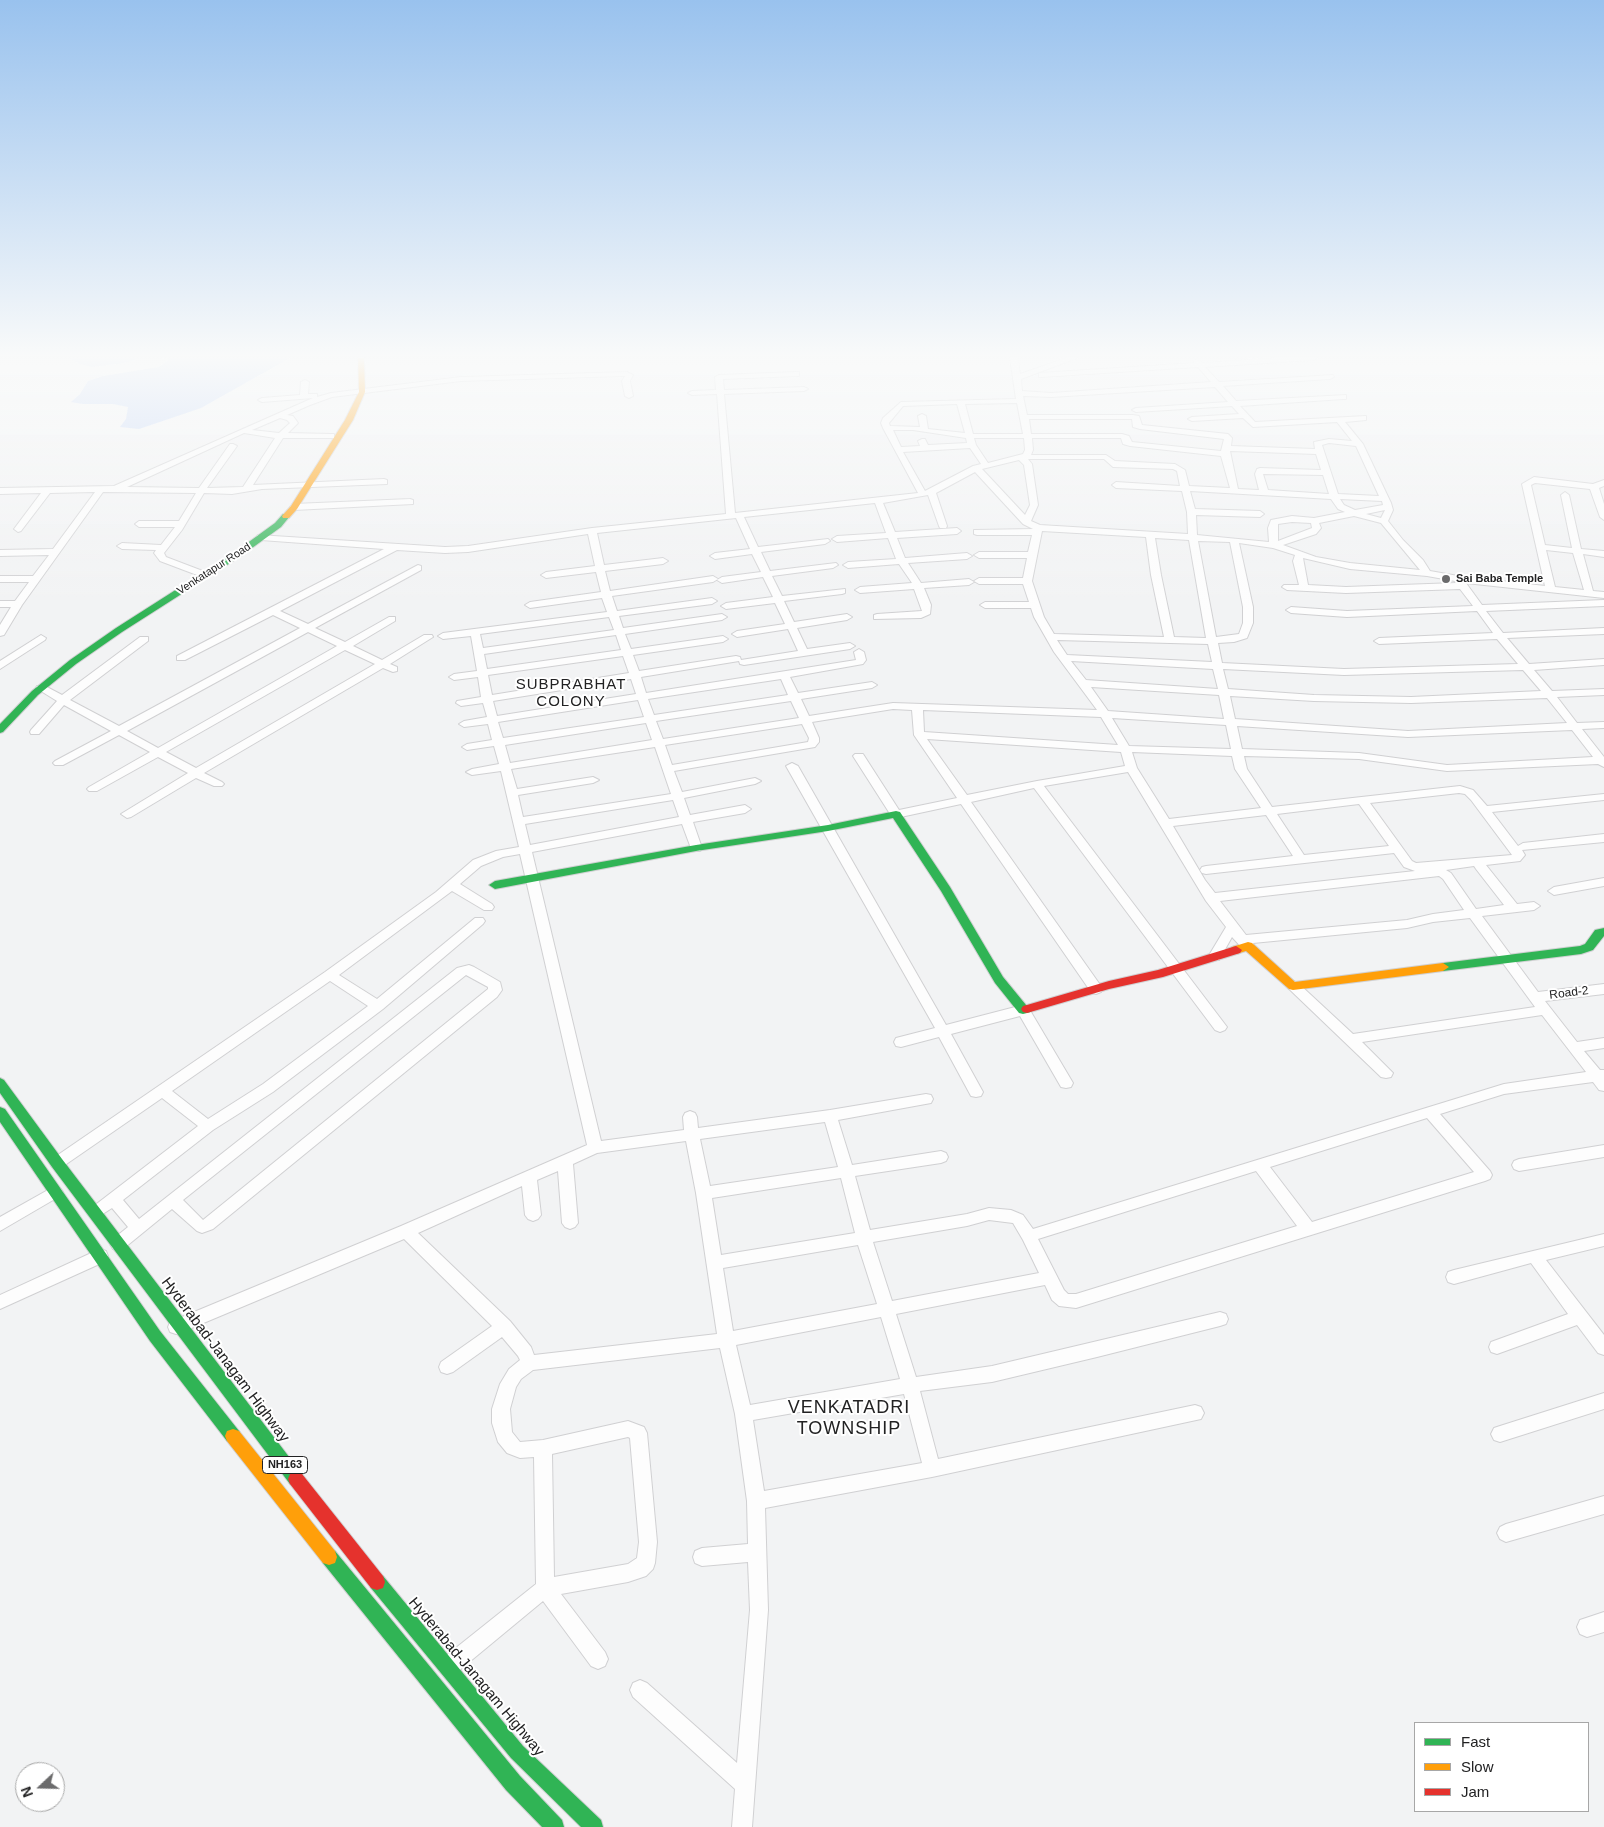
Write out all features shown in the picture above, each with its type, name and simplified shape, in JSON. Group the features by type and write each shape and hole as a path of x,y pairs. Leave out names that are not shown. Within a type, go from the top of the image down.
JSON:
{"main road":[{"path":"264,535 303,486 327,443"},
{"name":"Venkatapur Road","path":"0,730 41,688 73,662 111,635 238,554 278,525 294,507 303,486 333,443"},
{"path":"494,885 696,848 828,828 896,814 946,890 999,980 1023,1010 1096,989 1178,969 1214,957 1246,943 1293,986 1581,950 1589,947 1599,933 1604,932"},
{"name":"Hyderabad-Janagam Highway","path":"0,1083 57,1163 330,1524 517,1752 594,1827"},
{"name":"NH163","path":"0,1112 155,1336 316,1541 513,1783 555,1827"}],"street":[{"path":"115,489 217,443"},
{"path":"247,488 275,443"},
{"path":"727,443 735,517 756,550 804,653"},
{"path":"895,443 927,493 943,526"},
{"path":"1022,457 1029,450 1029,443"},
{"path":"1129,443 1226,451 1321,452"},
{"path":"1227,443 1226,451 1235,492"},
{"path":"1318,443 1317,444 1334,496 1341,507 1354,514 1384,521 1400,542 1420,562 1427,573"},
{"path":"1351,443 1360,444 1389,510 1384,521"},
{"path":"898,450 923,444 972,445 981,467 1026,522 1037,530"},
{"path":"205,575 163,559 159,553 181,524 201,491 233,446"},
{"path":"1022,457 1028,464 1034,505 1026,522"},
{"path":"264,535 395,547 468,549 592,531 735,517 821,506 822,511 828,513 880,505 927,493 981,467 1022,457 1106,457 1111,462 1117,464 1177,468 1181,470 1186,488 1212,641 1241,769 1300,858"},
{"path":"1264,493 1259,474 1260,471 1327,473"},
{"path":"1550,588 1526,484 1534,480 1594,487 1604,483"},
{"path":"0,491 115,489 236,491 247,488 384,482"},
{"path":"1116,485 1334,496 1386,503"},
{"path":"1594,487 1604,517"},
{"path":"0,633 36,578 101,489"},
{"path":"18,529 48,490"},
{"path":"1564,495 1589,592"},
{"path":"294,507 410,502"},
{"path":"1274,545 1272,528 1274,522 1292,519 1314,521 1354,514 1386,503"},
{"path":"877,617 925,614 927,612 918,586 902,560 880,505"},
{"path":"1191,512 1260,514"},
{"path":"1274,545 1313,532 1317,528 1314,521"},
{"path":"139,524 181,524"},
{"path":"1037,530 1027,581 1034,605 1064,658 1104,714 1126,749 1131,768 1210,898 1246,943 1407,924 1433,918 1534,906"},
{"path":"977,532 1037,530 1150,534 1234,540 1274,545 1330,563 1427,573 1460,582 1500,636 1550,694 1603,762"},
{"path":"592,531 606,594 696,848"},
{"path":"837,540 957,531"},
{"path":"1150,534 1156,575 1170,640"},
{"path":"1051,637 1212,641 1234,639 1243,636 1248,623 1248,608 1234,540"},
{"path":"715,556 824,541"},
{"path":"122,546 163,548"},
{"path":"1540,546 1604,554"},
{"path":"181,658 395,547"},
{"path":"0,553 55,552"},
{"path":"1300,554 1298,560 1304,588"},
{"path":"979,555 1031,555"},
{"path":"848,565 967,556"},
{"path":"546,575 663,561"},
{"path":"530,604 834,565"},
{"path":"59,763 418,568"},
{"path":"0,579 36,578"},
{"path":"860,590 974,582 1027,581"},
{"path":"1287,587 1346,590 1460,582 1550,588 1604,595"},
{"path":"726,606 842,591"},
{"path":"443,636 712,601"},
{"path":"1291,610 1347,614 1604,603"},
{"path":"0,604 18,604"},
{"path":"984,605 1034,605"},
{"path":"273,611 388,666"},
{"path":"478,652 722,617"},
{"path":"737,634 847,617"},
{"path":"93,789 392,619"},
{"path":"1380,641 1604,631"},
{"path":"474,632 487,699 519,820 596,1148"},
{"path":"127,814 196,773 388,666 428,637"},
{"path":"0,666 41,638"},
{"path":"35,732 63,700 144,639"},
{"path":"454,677 722,639"},
{"path":"461,703 634,675 850,646"},
{"path":"464,724 859,662 861,660 859,652"},
{"path":"1064,658 1344,672 1527,667 1604,662"},
{"path":"668,769 812,745 814,738 784,675"},
{"path":"1082,683 1224,693 1411,700 1604,692"},
{"path":"467,747 872,685"},
{"path":"41,688 218,784"},
{"path":"472,772 660,744 889,706 1104,714 1408,734 1575,727 1604,724"},
{"path":"917,706 918,735 1096,989"},
{"path":"918,735 1126,749 1359,756 1447,768 1603,762"},
{"path":"859,756 896,814 1037,784 1131,768"},
{"path":"792,766 943,1030 976,1092"},
{"path":"512,793 593,780"},
{"path":"519,820 678,796 755,782"},
{"path":"1037,784 1220,1027"},
{"path":"1166,823 1446,790 1460,790 1469,792 1519,855 1516,858 1424,868 1414,867 1408,864 1362,800"},
{"path":"1490,809 1604,797"},
{"path":"57,1163 330,975 452,885 477,863 500,854 745,809"},
{"path":"1522,847 1604,838"},
{"path":"1206,870 1393,849"},
{"path":"1480,866 1514,909"},
{"path":"1210,898 1441,872 1447,876 1506,960 1574,1048 1601,1079"},
{"path":"1554,891 1604,882"},
{"path":"452,885 488,907"},
{"path":"95,1213 208,1126 268,1088 378,1006 479,921"},
{"path":"1214,957 1232,927"},
{"path":"118,1244 173,1200 462,971 469,970 495,985 495,990 492,994 208,1225 202,1227 196,1223 173,1200"},
{"path":"330,975 378,1006"},
{"path":"1293,986 1386,1073"},
{"name":"Road-2","path":"1535,997 1604,989"},
{"path":"900,1042 1023,1010 1066,1084"},
{"path":"1350,1039 1545,1010"},
{"path":"1574,1048 1604,1043"},
{"path":"1029,1236 1504,1090 1601,1079"},
{"path":"162,1090 208,1126"},
{"path":"155,1336 406,1232 596,1148 830,1116 926,1099"},
{"path":"715,1263 967,1220 989,1214 1011,1216 1018,1219 1029,1236 1058,1295 1065,1301 1076,1302 1485,1175 1430,1112"},
{"path":"830,1116 864,1238 910,1385 932,1469"},
{"path":"690,1117 704,1192 726,1340 744,1414 756,1501 759,1610 742,1827"},
{"path":"1519,1165 1604,1151"},
{"path":"704,1192 941,1157"},
{"path":"565,1161 570,1223"},
{"path":"1260,1164 1308,1229"},
{"path":"529,1177 533,1215"},
{"path":"0,1225 55,1192"},
{"path":"114,1199 138,1228"},
{"path":"406,1232 470,1292 500,1325 504,1326 525,1352 529,1363"},
{"path":"1454,1277 1604,1240"},
{"path":"0,1302 100,1256"},
{"path":"1534,1256 1604,1348"},
{"path":"447,1667 545,1588 639,1570 646,1563 648,1542 638,1433 628,1429 543,1448 520,1450 513,1447 504,1436 501,1423 502,1409 508,1384 515,1374 529,1363 726,1340 1048,1278"},
{"path":"1497,1346 1580,1317"},
{"path":"744,1414 910,1385 992,1374 1097,1350 1220,1318"},
{"path":"446,1367 504,1326"},
{"path":"1500,1434 1604,1401"},
{"path":"756,1501 932,1469 1195,1413"},
{"path":"543,1448 545,1588 598,1659"},
{"path":"1506,1533 1604,1504"},
{"path":"702,1557 758,1552"},
{"path":"640,1690 746,1785"}],"traffic: fast":[{"path":"0,730 35,693 73,662 119,630 238,554 278,525 286,516"},
{"path":"495,885 696,848 828,828 896,814 946,890 999,980 1023,1010 1027,1009"},
{"path":"1443,967 1581,950 1589,947 1599,933 1604,932"},
{"path":"0,1083 57,1163 296,1479"},
{"path":"0,1112 155,1336 233,1436"},
{"path":"329,1557 513,1783 555,1827"},
{"path":"377,1582 517,1752 594,1827"}],"traffic: slow":[{"path":"286,516 294,507 334,443"},
{"path":"1236,950 1248,946 1293,986 1443,967"},
{"path":"233,1436 329,1557"}],"traffic: jam":[{"path":"1027,1009 1109,985 1159,974 1236,950"},
{"path":"296,1479 377,1582"}],"place":[{"name":"Sai Baba Temple","path":"1446,579"}],"district":[{"name":"SUBPRABHAT COLONY","path":"571,694"},
{"name":"VENKATADRI TOWNSHIP","path":"849,1418"}]}
